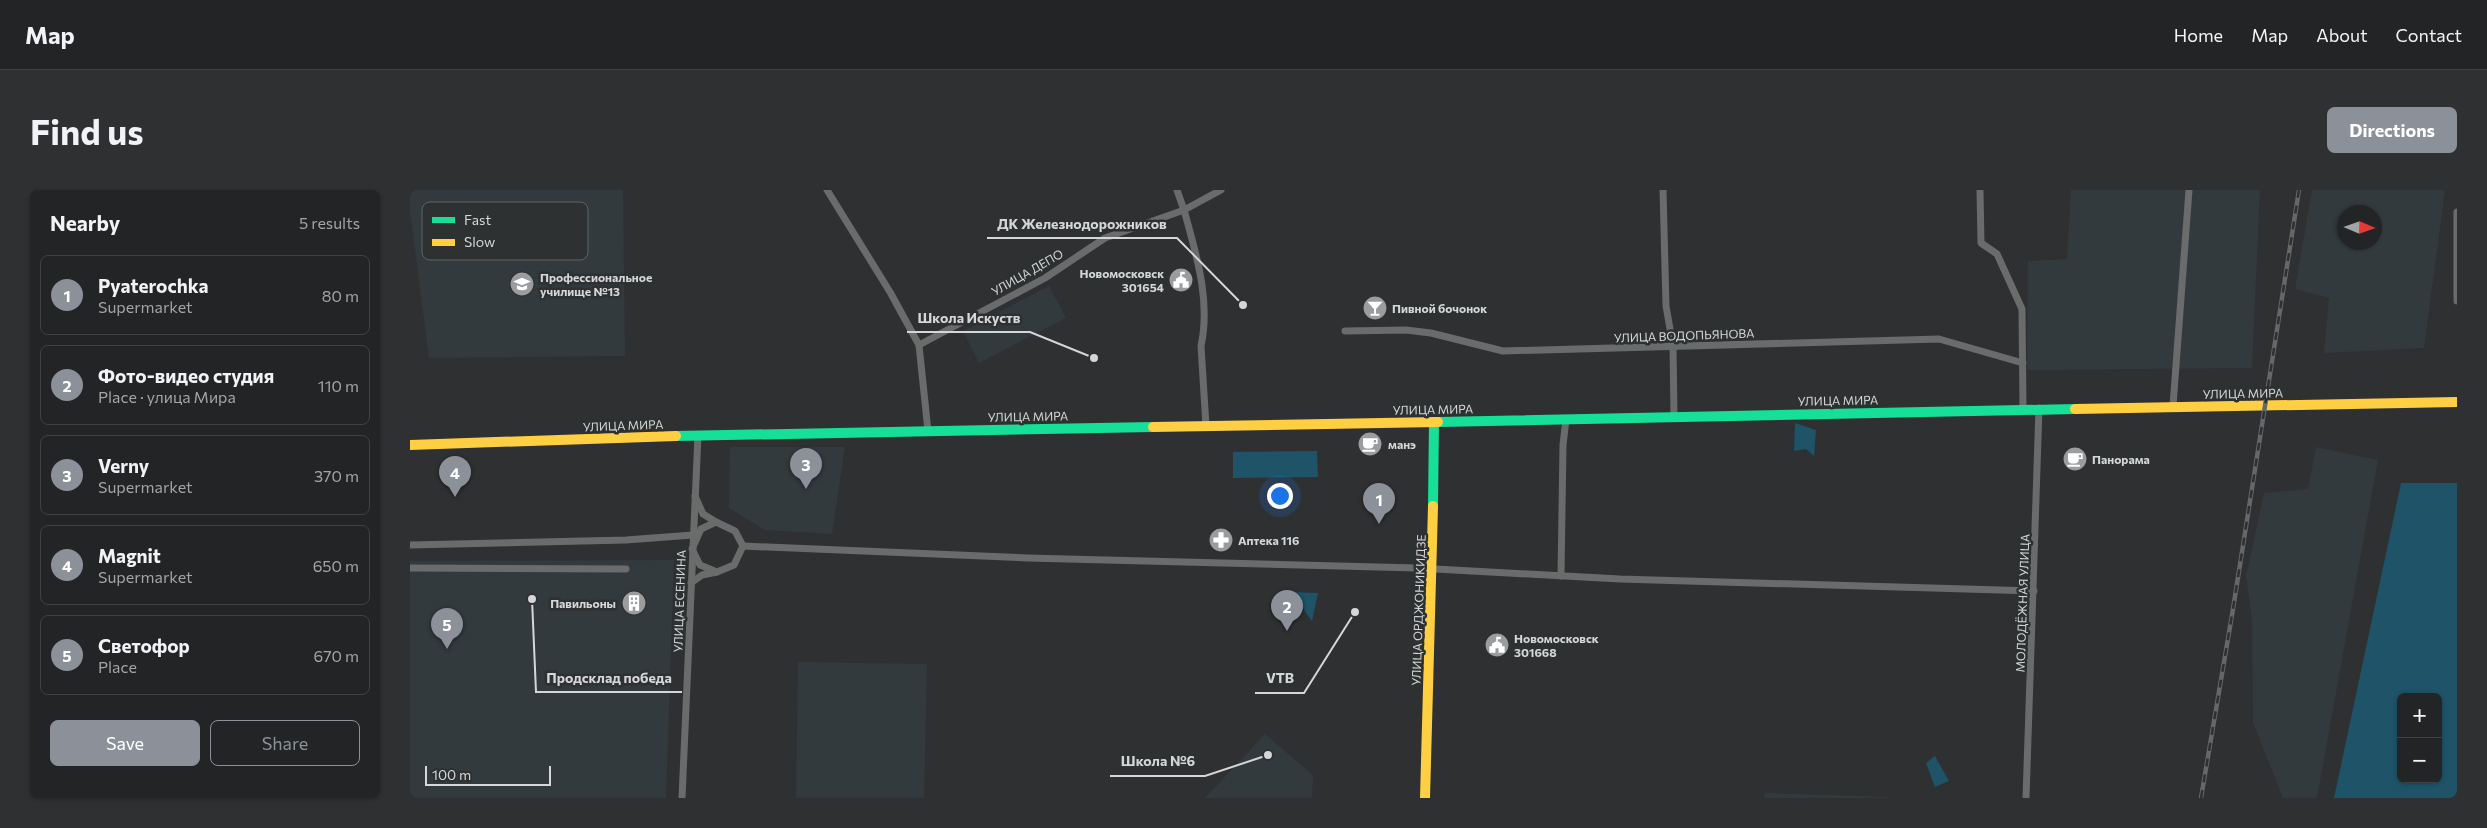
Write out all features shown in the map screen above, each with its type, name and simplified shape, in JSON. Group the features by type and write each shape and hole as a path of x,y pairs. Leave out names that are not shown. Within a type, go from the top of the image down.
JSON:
{"main road":[{"name":"УЛИЦА МИРА","path":"410,445 928,431 2039,408 2457,402"},
{"name":"УЛИЦА ОРДЖОНИКИДЗЕ","path":"1425,798 1432,569 1434,422"}],"street":[{"path":"827,190 890,292 919,345 928,431"},
{"path":"1177,190 1203,278 1203,335 1201,346 1206,426"},
{"name":"УЛИЦА ДЕПО","path":"919,345 1045,278 1105,238 1184,210 1221,190"},
{"path":"1663,190 1666,306 1673,346 1674,416"},
{"path":"1980,190 1981,243 1997,254 2022,309 2023,409"},
{"path":"2173,406 2189,190"},
{"path":"2457,212 2457,301"},
{"name":"УЛИЦА ВОДОПЬЯНОВА","path":"1345,331 1406,330 1431,333 1503,351 1939,340 2023,363"},
{"name":"МОЛОДЁЖНАЯ УЛИЦА","path":"2026,798 2039,408"},
{"path":"1561,576 1563,444 1566,419"},
{"name":"УЛИЦА ЕСЕНИНА","path":"682,798 698,436"},
{"path":"695,495 703,514 735,531 743,546"},
{"path":"716,522 701,529 692,549 700,565 717,572"},
{"path":"410,545 626,540 693,535"},
{"path":"743,546 1028,558 1432,569 1561,576 2034,591"},
{"path":"691,583 702,575 717,572 734,565 743,546"},
{"path":"410,568 626,569"}],"shaded area":[{"name":"Профессиональное училище №13","path":"410,190 623,190 625,356 429,358 410,211"},
{"path":"2071,190 2260,190 2252,368 2027,370 2028,261 2067,259"},
{"path":"2312,190 2445,190 2424,348 2324,353 2329,298 2295,289"},
{"path":"1049,286 1066,318 979,363 963,331"},
{"path":"1795,423 1816,430 1814,456 1806,449 1794,451"},
{"path":"730,447 845,447 832,534 765,530 729,508"},
{"path":"2316,447 2378,460 2317,798 2283,798 2253,723 2252,619 2246,576 2264,493 2308,489"},
{"path":"1317,451 1318,477 1233,478 1233,452"},
{"path":"2401,483 2457,483 2457,798 2334,798"},
{"path":"674,560 666,798 410,798 410,561"},
{"path":"1291,592 1318,593 1312,621"},
{"path":"798,662 927,664 924,798 796,798"},
{"path":"1265,734 1313,775 1312,798 1205,798"},
{"path":"1935,756 1949,781 1935,787 1926,763"},
{"path":"1765,793 1890,797 1890,798 1764,798"}],"railway":[{"path":"2201,798 2233,609 2299,190"}],"traffic: fast":[{"path":"1438,422 2075,409"},
{"path":"1433,506 1434,422"},
{"path":"676,436 1153,427"}],"traffic: slow":[{"path":"2075,409 2457,402"},
{"path":"1153,427 1438,422"},
{"path":"410,445 676,436"},
{"path":"1425,798 1433,506"}],"place":[{"name":"Новомосковск 301654","path":"1181,280"},
{"name":"Профессиональное училище №13","path":"522,284"},
{"name":"ДК Железнодорожников","path":"1243,305"},
{"name":"Пивной бочонок","path":"1375,308"},
{"name":"Школа Искуств","path":"1094,358"},
{"name":"манэ","path":"1370,444"},
{"name":"Панорама","path":"2075,459"},
{"name":"Verny","path":"806,489"},
{"name":"Magnit","path":"455,497"},
{"name":"Pyaterochka","path":"1379,524"},
{"name":"Аптека 116","path":"1221,540"},
{"name":"Продсклад победа","path":"532,599"},
{"name":"Павильоны","path":"634,603"},
{"name":"VTB","path":"1355,612"},
{"name":"Фото-видео студия","path":"1287,631"},
{"name":"Новомосковск 301668","path":"1497,645"},
{"name":"Светофор","path":"447,649"},
{"name":"Школа №6","path":"1268,755"}]}
